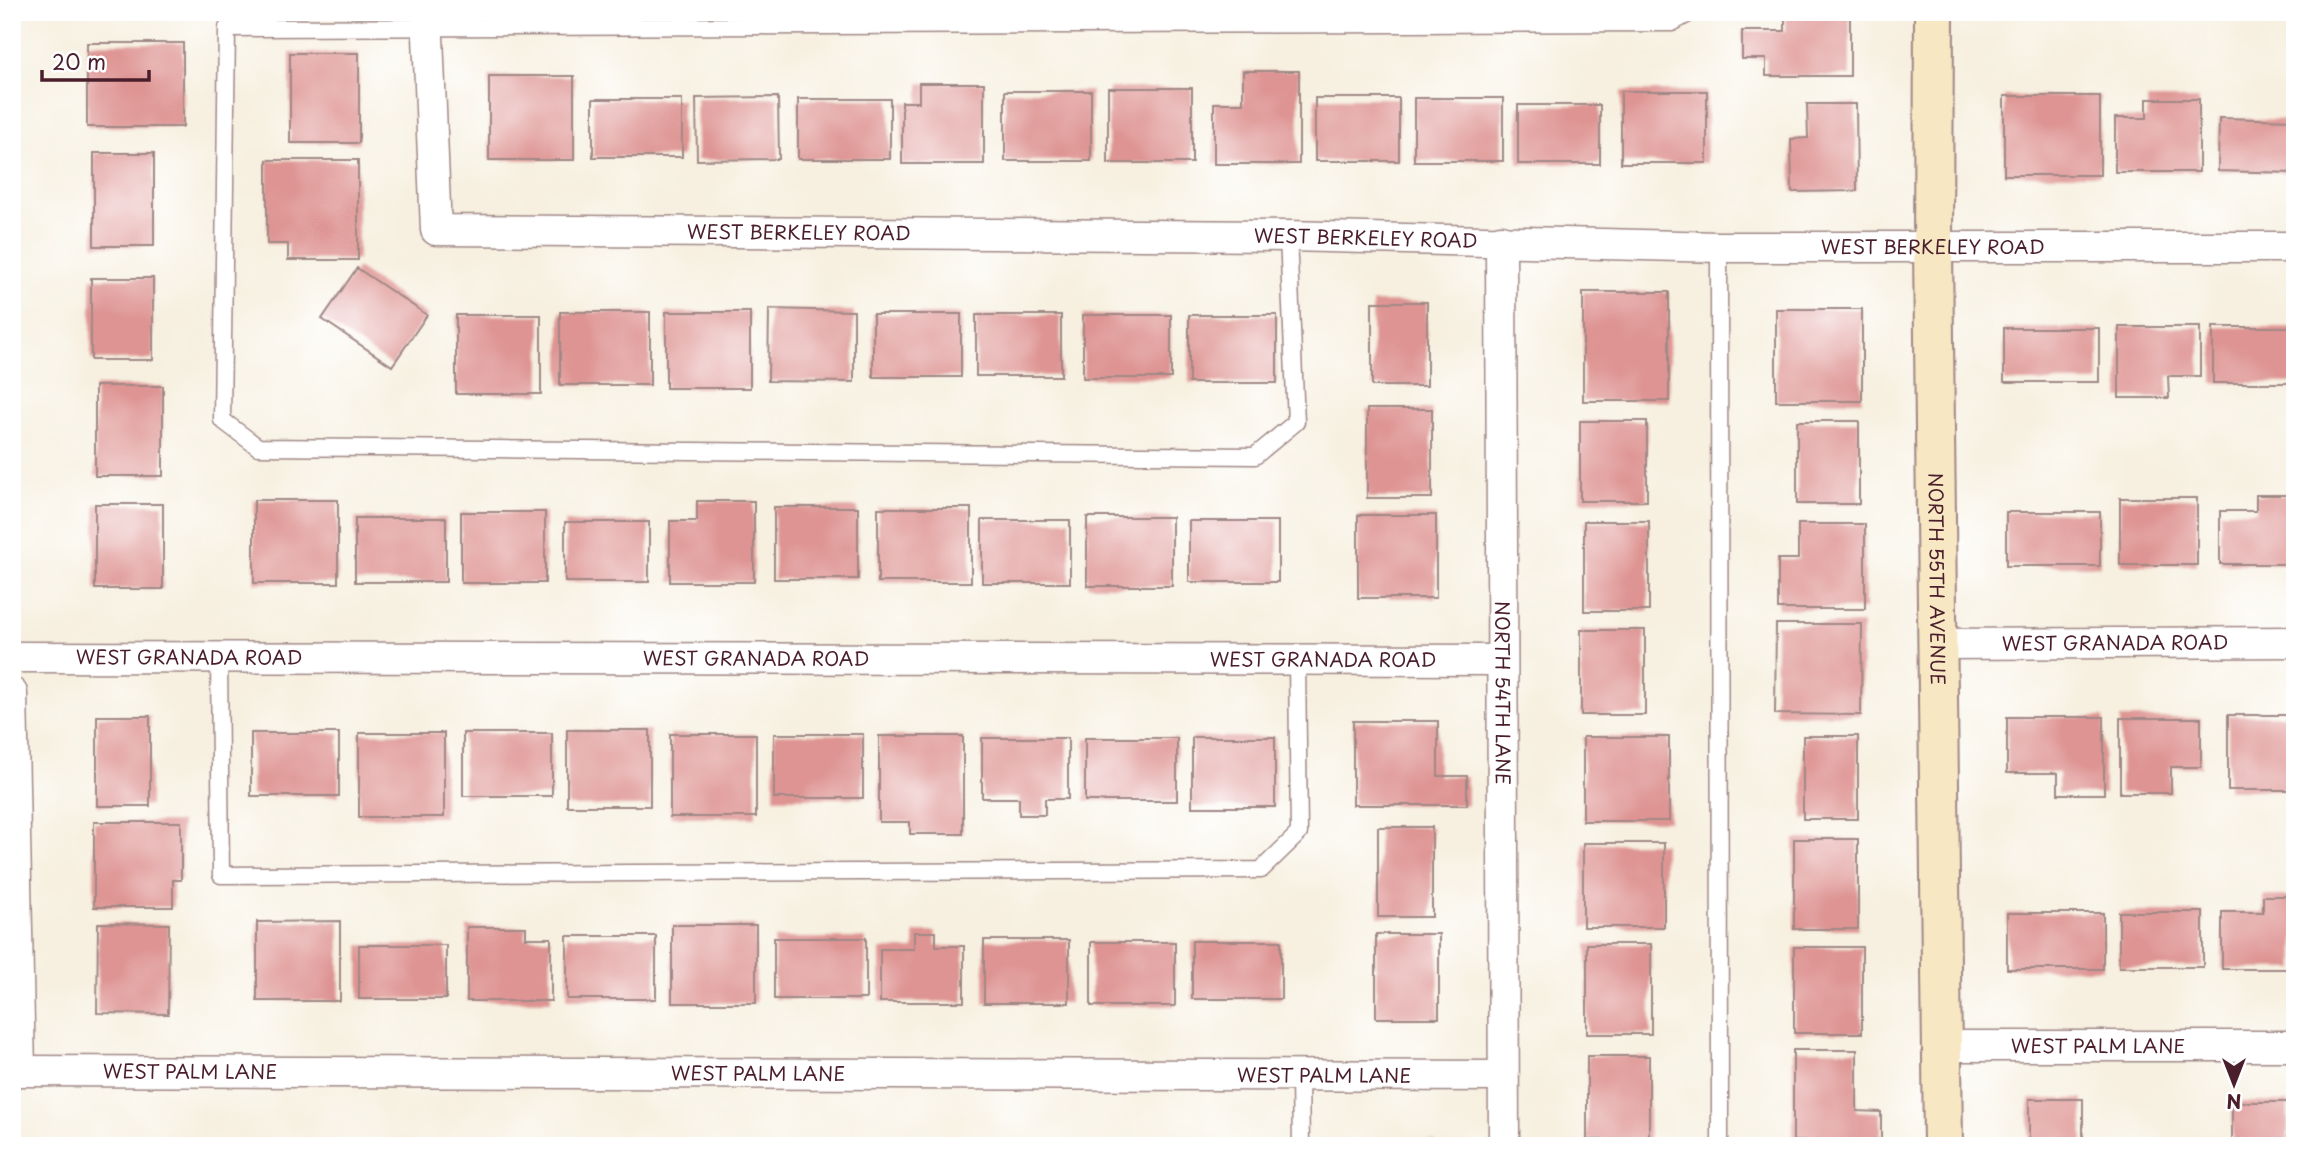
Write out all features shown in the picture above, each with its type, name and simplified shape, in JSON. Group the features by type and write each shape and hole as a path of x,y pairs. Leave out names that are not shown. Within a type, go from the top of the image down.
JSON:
{"street":[{"name":"NORTH 55TH AVENUE","path":"1934,12 1933,249 1943,1146"},
{"name":"WEST BERKELEY ROAD","path":"427,19 436,230 1288,236 1718,247 1933,249 2295,247"},
{"name":"NORTH 54TH LANE","path":"1501,240 1504,1146"},
{"name":"WEST GRANADA ROAD","path":"1937,644 2295,642"},
{"name":"WEST GRANADA ROAD","path":"12,657 1501,660"},
{"path":"12,693 16,1071"},
{"name":"WEST PALM LANE","path":"1942,1046 2295,1046"},
{"name":"WEST PALM LANE","path":"16,1071 1503,1076"}],"lane":[{"path":"1288,236 1296,422 1255,456 258,447 222,419 227,28 427,19 1672,23 1692,12"},
{"path":"1718,247 1720,1146"},
{"path":"219,656 221,874 1261,870 1298,832 1297,660"},
{"path":"1300,1077 1301,1146"}],"building":[{"path":"1785,12 1850,12 1850,76 1766,76 1766,59 1742,59 1742,31 1785,31"},
{"path":"87,43 183,43 183,127 87,127"},
{"path":"290,53 359,53 359,143 290,143"},
{"path":"1243,71 1299,71 1299,164 1214,164 1214,103 1243,103"},
{"path":"489,76 574,76 574,160 489,160"},
{"path":"919,83 984,83 984,164 902,164 902,102 919,102"},
{"path":"1108,88 1192,88 1192,163 1108,163"},
{"path":"1005,91 1091,91 1091,161 1005,161"},
{"path":"1621,91 1707,91 1707,163 1621,163"},
{"path":"2004,96 2100,96 2100,175 2004,175"},
{"path":"778,97 779,159 697,160 696,98"},
{"path":"1315,98 1399,98 1399,161 1315,161"},
{"path":"1414,98 1503,98 1503,161 1414,161"},
{"path":"593,99 682,99 682,157 593,157"},
{"path":"798,99 890,99 890,159 798,159"},
{"path":"2147,99 2199,99 2199,172 2115,172 2115,118 2147,118"},
{"path":"1807,104 1856,104 1857,191 1792,192 1791,139 1808,138"},
{"path":"1518,105 1600,105 1600,164 1518,164"},
{"path":"2219,118 2295,120 2295,173 2218,171"},
{"path":"94,153 154,153 154,246 94,246"},
{"path":"267,160 358,160 358,260 288,260 288,244 267,244"},
{"path":"357,268 427,315 392,366 322,319"},
{"path":"91,278 153,278 153,360 91,360"},
{"path":"1583,292 1669,292 1669,401 1583,401"},
{"path":"1372,302 1427,302 1427,386 1372,386"},
{"path":"769,309 854,311 854,382 768,381"},
{"path":"1776,309 1862,309 1862,401 1776,401"},
{"path":"560,312 650,312 650,385 560,385"},
{"path":"666,312 750,312 750,388 666,388"},
{"path":"873,314 961,314 961,377 873,377"},
{"path":"456,315 541,315 541,394 456,394"},
{"path":"976,315 1061,315 1061,376 976,376"},
{"path":"1083,315 1171,315 1171,378 1083,378"},
{"path":"1189,315 1277,315 1277,383 1189,383"},
{"path":"2119,327 2200,327 2200,376 2168,376 2169,398 2119,398"},
{"path":"2213,327 2295,327 2295,383 2213,383"},
{"path":"2004,328 2099,328 2099,382 2004,382"},
{"path":"95,386 163,386 163,476 95,476"},
{"path":"1367,409 1432,409 1432,498 1367,498"},
{"path":"1580,421 1647,421 1647,501 1580,501"},
{"path":"1797,421 1859,421 1859,504 1797,504"},
{"path":"2256,495 2295,495 2295,564 2220,564 2220,511 2256,511"},
{"path":"2120,498 2197,498 2197,565 2120,565"},
{"path":"254,500 338,500 338,583 254,583"},
{"path":"697,501 754,501 754,582 670,582 670,521 697,521"},
{"path":"95,504 163,504 163,589 95,589"},
{"path":"774,507 858,507 858,579 774,579"},
{"path":"878,508 971,508 971,582 878,582"},
{"path":"461,512 545,512 545,583 461,583"},
{"path":"2006,512 2100,512 2100,566 2006,566"},
{"path":"1358,515 1436,515 1436,598 1358,598"},
{"path":"1087,517 1172,517 1172,586 1087,586"},
{"path":"355,518 446,518 446,582 355,582"},
{"path":"982,520 1070,520 1070,583 982,583"},
{"path":"1189,521 1278,521 1278,582 1189,582"},
{"path":"1584,521 1649,521 1649,611 1584,611"},
{"path":"565,522 649,522 649,582 565,582"},
{"path":"1798,524 1865,524 1865,609 1778,609 1778,559 1798,559"},
{"path":"1776,624 1862,624 1861,715 1775,714"},
{"path":"1581,630 1645,630 1645,715 1581,715"},
{"path":"2228,715 2295,715 2295,790 2228,790"},
{"path":"97,716 150,716 150,806 97,806"},
{"path":"2007,717 2104,717 2104,794 2058,794 2058,773 2007,773"},
{"path":"2120,718 2201,718 2201,767 2171,767 2171,793 2120,793"},
{"path":"1353,721 1438,721 1438,776 1467,776 1467,805 1353,805"},
{"path":"567,730 650,730 650,806 567,806"},
{"path":"251,733 339,733 339,796 251,796"},
{"path":"359,733 444,733 444,817 359,817"},
{"path":"463,733 552,733 552,796 463,796"},
{"path":"670,734 756,734 756,817 670,817"},
{"path":"774,734 863,734 863,798 774,798"},
{"path":"879,736 963,736 963,834 910,834 910,822 879,822"},
{"path":"1803,736 1858,736 1858,819 1803,819"},
{"path":"1192,737 1275,737 1275,807 1192,807"},
{"path":"1583,737 1669,737 1669,821 1583,821"},
{"path":"982,738 1068,738 1068,799 1045,799 1045,815 1019,815 1019,798 982,798"},
{"path":"1085,738 1177,738 1177,801 1085,801"},
{"path":"94,822 181,822 181,880 173,880 173,907 94,907"},
{"path":"1378,827 1432,827 1432,917 1378,917"},
{"path":"1794,839 1858,839 1858,929 1794,929"},
{"path":"1583,843 1664,843 1664,927 1583,927"},
{"path":"2263,896 2295,896 2295,969 2222,969 2222,912 2263,912"},
{"path":"2119,912 2203,912 2203,967 2119,967"},
{"path":"2007,913 2103,913 2103,969 2007,969"},
{"path":"340,921 340,1001 257,1001 257,922"},
{"path":"98,923 169,924 168,1014 97,1013"},
{"path":"672,925 756,925 756,1003 672,1003"},
{"path":"467,927 526,927 526,938 551,938 551,1001 467,1001"},
{"path":"914,932 936,932 936,946 964,946 964,1002 880,1002 880,949 914,949"},
{"path":"1376,934 1439,934 1439,1018 1376,1018"},
{"path":"567,936 656,936 656,999 567,999"},
{"path":"774,938 866,938 866,999 774,999"},
{"path":"984,940 1069,940 1069,1003 984,1003"},
{"path":"1192,941 1281,941 1281,999 1192,999"},
{"path":"1091,942 1175,942 1175,1006 1091,1006"},
{"path":"1587,944 1651,944 1651,1034 1587,1034"},
{"path":"359,945 446,945 446,999 359,999"},
{"path":"1794,947 1862,947 1862,1033 1794,1033"},
{"path":"1793,1050 1857,1050 1857,1111 1881,1112 1881,1142 1793,1141"},
{"path":"1587,1056 1649,1056 1649,1140 1587,1140"},
{"path":"2029,1099 2083,1099 2083,1146 2029,1146"},
{"path":"2232,1102 2288,1102 2288,1146 2232,1146"},
{"path":"1374,1141 1435,1141 1435,1146 1374,1146"}]}
